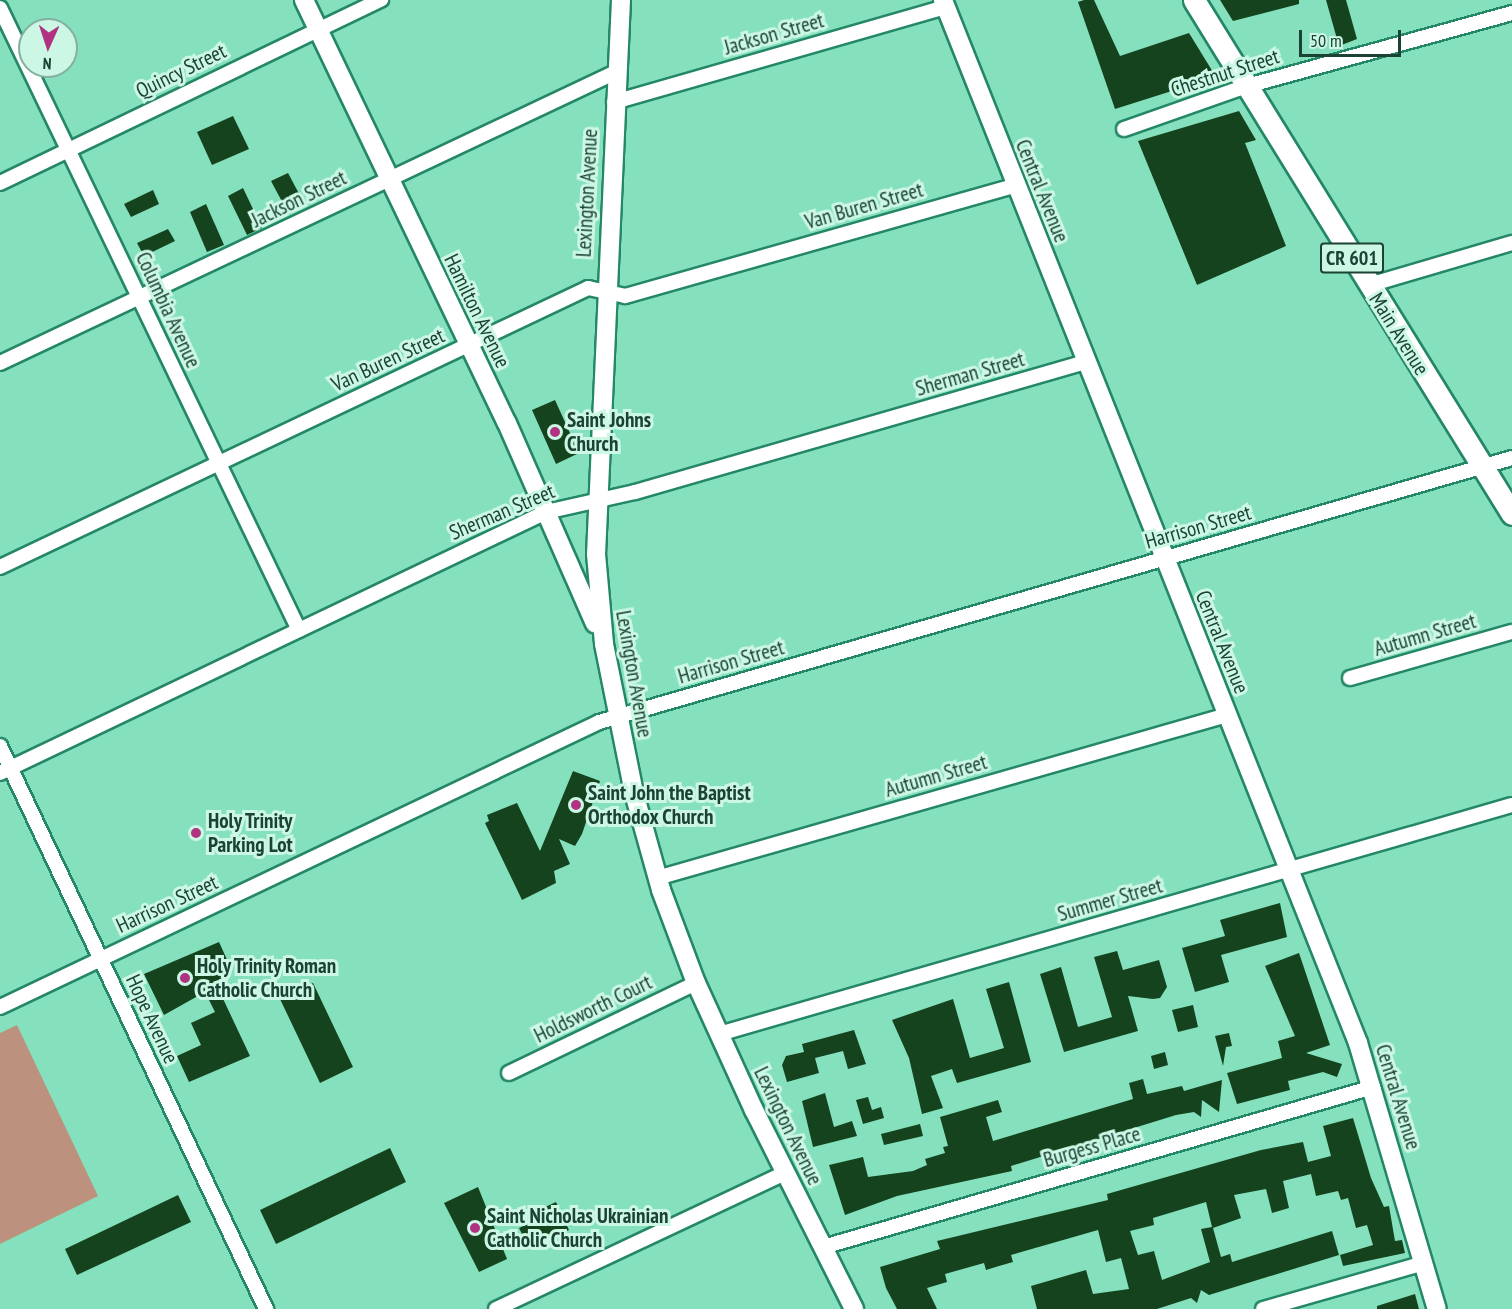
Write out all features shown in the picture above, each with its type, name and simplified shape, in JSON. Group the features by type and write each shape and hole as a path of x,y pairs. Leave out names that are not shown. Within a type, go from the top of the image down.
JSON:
{"main road":[{"name":"Hamilton Avenue","path":"304,0 546,512 604,644"},
{"name":"Main Avenue","path":"1194,0 1512,514"},
{"name":"Lexington Avenue","path":"623,2 614,102 596,577 604,644 618,716 657,878 696,983 785,1173 854,1309"},
{"name":"Central Avenue","path":"945,4 1373,1087 1437,1309"}],"street":[{"name":"Quincy Street","path":"0,183 381,0"},
{"name":"Jackson Street","path":"614,102 945,4"},
{"name":"Columbia Avenue","path":"0,8 299,630"},
{"name":"Chestnut Street","path":"1124,129 1247,86 1512,13"},
{"name":"Jackson Street","path":"0,363 616,72"},
{"name":"Van Buren Street","path":"0,567 588,288 623,296 1016,185"},
{"path":"1369,285 1512,243"},
{"name":"Sherman Street","path":"5,770 546,512 1086,362"},
{"name":"Harrison Street","path":"0,1007 618,716 1512,458"},
{"name":"Autumn Street","path":"1350,678 1512,632"},
{"name":"Autumn Street","path":"657,878 1227,715"},
{"name":"Hope Avenue","path":"0,746 5,770 100,959 266,1309"},
{"name":"Summer Street","path":"719,1034 1512,805"},
{"name":"Holdsworth Court","path":"509,1073 696,983"},
{"name":"Burgess Place","path":"823,1247 1373,1087"},
{"path":"496,1309 785,1173"},
{"path":"1263,1309 1424,1263"}],"shaded area":[{"path":"17,1025 98,1196 0,1244 0,1033"}],"building":[{"path":"1094,0 1120,56 1189,33 1216,77 1115,109 1078,2"},
{"path":"1220,0 1299,0 1299,4 1233,21"},
{"path":"1326,0 1346,0 1357,39 1339,46"},
{"path":"1239,111 1256,140 1245,143 1286,246 1197,285 1138,141"},
{"path":"233,116 249,149 212,165 197,132"},
{"path":"288,173 304,203 287,211 271,181"},
{"path":"243,188 262,228 247,235 228,196"},
{"path":"153,190 159,204 131,217 124,204"},
{"path":"206,204 224,245 207,252 190,212"},
{"path":"168,229 175,241 144,256 137,243"},
{"name":"Saint Johns Church","path":"555,400 579,453 556,464 532,410"},
{"path":"573,771 600,781 582,834 575,846 559,839 570,864 554,871 556,883 522,900 485,823 489,821 487,815 517,803 540,851"},
{"path":"1280,903 1287,937 1221,955 1229,982 1195,992 1182,948 1225,936 1220,920"},
{"path":"219,942 229,964 220,974 225,983 217,986 250,1056 189,1082 177,1056 201,1045 191,1023 215,1012 205,992 164,1015 144,974"},
{"path":"1117,951 1123,970 1159,960 1167,987 1160,998 1128,996 1138,1031 1064,1052 1040,974 1061,967 1078,1027 1112,1017 1094,957"},
{"path":"1299,953 1330,1045 1306,1053 1342,1064 1337,1077 1323,1072 1288,1081 1290,1090 1237,1104 1227,1073 1282,1058 1278,1041 1295,1036 1265,966"},
{"path":"1009,982 1031,1062 957,1083 952,1069 931,1076 943,1108 922,1114 909,1058 892,1020 953,999 970,1058 1004,1048 986,989"},
{"path":"313,983 353,1067 320,1083 280,999"},
{"path":"1193,1005 1198,1027 1178,1032 1172,1010"},
{"path":"854,1030 866,1064 848,1069 843,1051 815,1058 819,1073 787,1082 782,1065 786,1056 804,1052 802,1044"},
{"path":"1229,1033 1232,1046 1226,1047 1223,1066 1215,1036"},
{"path":"1165,1052 1168,1065 1154,1069 1151,1056"},
{"path":"1143,1079 1147,1094 1182,1086 1184,1091 1222,1080 1219,1112 1202,1100 1201,1117 1194,1112 1176,1115 1011,1166 1012,1171 897,1196 845,1215 829,1165 863,1157 868,1177 913,1171 927,1165 925,1159 945,1153 943,1147 948,1146 940,1117 998,1100 1002,1112 986,1117 993,1141 1133,1099 1129,1083"},
{"path":"825,1093 834,1127 852,1121 857,1136 813,1147 802,1101"},
{"path":"868,1097 872,1110 881,1107 884,1118 863,1124 856,1100"},
{"path":"1353,1118 1371,1178 1384,1207 1389,1206 1395,1241 1402,1240 1405,1253 1343,1266 1340,1255 1373,1245 1367,1225 1356,1228 1348,1198 1341,1200 1338,1191 1316,1196 1311,1174 1283,1181 1289,1208 1272,1213 1266,1189 1234,1195 1241,1218 1213,1228 1221,1257 1230,1254 1232,1262 1332,1231 1339,1255 1209,1295 1201,1290 1197,1303 1191,1298 1157,1309 1037,1309 1031,1286 1086,1270 1093,1294 1129,1289 1121,1258 1106,1262 1098,1230 1011,1255 1013,1262 986,1270 984,1263 945,1274 947,1282 927,1288 937,1309 897,1309 886,1288 880,1267 940,1249 937,1241 1108,1200 1107,1194 1261,1150 1303,1142 1308,1162 1331,1156 1323,1126","holes":["1206,1202 1212,1227 1201,1229 1210,1262 1162,1280 1154,1251 1138,1255 1130,1231 1154,1225 1153,1218"]},
{"path":"920,1124 923,1136 884,1145 881,1134"},
{"path":"390,1148 406,1182 276,1244 260,1210"},
{"name":"Saint Nicholas Ukrainian Catholic Church","path":"478,1187 507,1259 479,1272 444,1203"},
{"path":"178,1195 191,1222 77,1275 65,1249"},
{"path":"556,1202 569,1230 529,1248 519,1228 545,1216 541,1209"},
{"path":"1415,1294 1419,1309 1377,1309 1377,1306"}],"place":[{"name":"Saint Johns Church","path":"555,432"},
{"name":"Saint John the Baptist Orthodox Church","path":"576,805"},
{"name":"Holy Trinity Parking Lot","path":"196,833"},
{"name":"Holy Trinity Roman Catholic Church","path":"185,978"},
{"name":"Saint Nicholas Ukrainian Catholic Church","path":"475,1228"}]}
